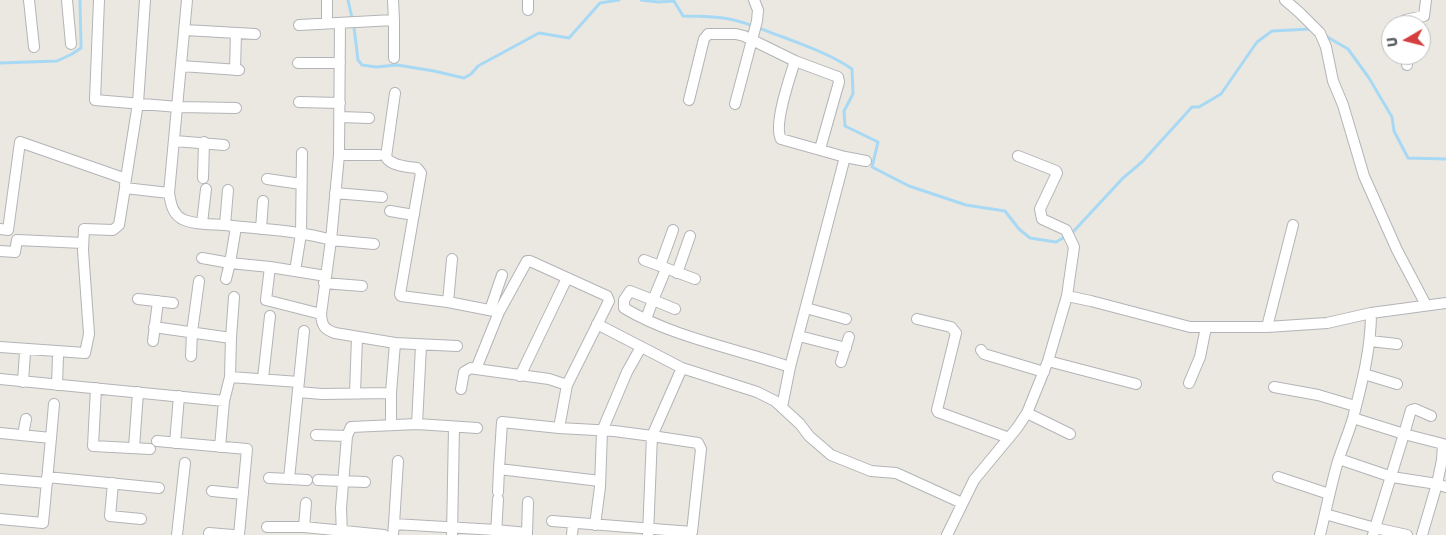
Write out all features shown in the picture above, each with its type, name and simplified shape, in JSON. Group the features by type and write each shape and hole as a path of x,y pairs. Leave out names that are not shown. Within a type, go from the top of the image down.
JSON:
{"street":[{"path":"28,0 34,47"},
{"path":"67,0 71,44"},
{"path":"99,0 95,100 178,107 236,108"},
{"path":"0,347 85,353 89,334 83,243 84,229 113,230 119,225 138,103 145,0"},
{"path":"187,0 169,193 174,213 184,220 202,223 374,244"},
{"path":"327,0 328,23"},
{"path":"393,0 394,58"},
{"path":"735,104 758,21 758,10 754,0"},
{"path":"1285,0 1320,33 1326,47 1333,82 1343,105 1364,176 1397,250 1426,305"},
{"path":"1424,15 1426,0"},
{"path":"299,25 394,20"},
{"path":"340,23 339,155 331,240 321,314 322,324 326,330 357,338 421,346 457,346"},
{"path":"185,30 254,34"},
{"path":"181,66 237,70 236,33"},
{"path":"689,100 704,39 708,34 736,34 754,37 795,61 838,77 839,82 820,149"},
{"path":"795,61 780,112 778,135 784,140 866,161"},
{"path":"298,63 340,63"},
{"path":"395,93 386,157 388,161 420,170 421,173 400,294 401,296 448,302 494,311"},
{"path":"299,102 340,103"},
{"path":"340,117 369,118"},
{"path":"174,140 224,144"},
{"path":"0,229 8,230 20,142 125,183 169,193"},
{"path":"203,178 204,142"},
{"path":"295,271 301,234 302,153"},
{"path":"339,155 379,155"},
{"path":"947,535 974,480 1027,413 1048,361 1067,296 1074,247 1066,230 1042,219 1040,215 1040,209 1057,175 1056,171 1018,156"},
{"path":"782,406 790,367 845,157"},
{"path":"267,179 301,184"},
{"path":"202,223 206,189"},
{"path":"225,225 228,190"},
{"path":"335,193 382,196"},
{"path":"261,229 263,201"},
{"path":"390,211 414,215"},
{"path":"1267,327 1293,225"},
{"path":"226,279 236,227"},
{"path":"646,319 654,300 673,230"},
{"path":"677,273 690,236"},
{"path":"0,251 15,252 17,240 83,243"},
{"path":"202,258 295,271 325,280 362,286"},
{"path":"448,302 452,259"},
{"path":"644,260 695,279"},
{"path":"494,311 528,261 607,296 608,305 567,385 559,428"},
{"path":"270,267 266,300 321,314"},
{"path":"476,369 494,311 502,275"},
{"path":"520,376 567,278"},
{"path":"191,356 192,332 199,281"},
{"path":"675,309 630,291 624,300 624,308 685,335 753,354 790,367"},
{"path":"1067,296 1091,300 1190,327 1267,327 1327,323 1371,313 1446,303"},
{"path":"220,447 224,400 230,376 234,297"},
{"path":"138,299 173,303"},
{"path":"153,341 158,301"},
{"path":"806,308 846,319"},
{"path":"1320,535 1329,494 1353,418 1364,374 1370,341 1371,313"},
{"path":"264,378 270,316"},
{"path":"917,319 951,327 956,333 938,412 1009,438"},
{"path":"597,324 682,368 757,392 782,406 809,436 831,455 872,471 896,473 962,502"},
{"path":"154,327 231,338"},
{"path":"1188,383 1200,357 1206,327"},
{"path":"289,479 304,331"},
{"path":"799,336 846,348"},
{"path":"841,362 849,337"},
{"path":"355,393 357,338"},
{"path":"1370,341 1397,344"},
{"path":"391,425 391,393 395,343"},
{"path":"417,424 421,346"},
{"path":"595,525 600,480 602,431 627,372 641,348"},
{"path":"981,350 984,354 1044,372"},
{"path":"23,382 25,352"},
{"path":"57,385 58,356"},
{"path":"1048,361 1136,384"},
{"path":"461,389 464,372 471,368 550,379 567,385"},
{"path":"648,532 652,436 682,368"},
{"path":"1364,374 1397,384"},
{"path":"230,376 264,378 322,394 391,393"},
{"path":"0,379 224,400"},
{"path":"1274,387 1318,395 1355,406"},
{"path":"96,388 93,446 134,448 175,442 247,449 239,535"},
{"path":"134,448 138,392"},
{"path":"175,442 179,396"},
{"path":"0,519 43,523 54,404"},
{"path":"1374,532 1412,410 1414,409 1431,416"},
{"path":"1027,413 1070,434"},
{"path":"1353,418 1443,444 1441,486 1422,535"},
{"path":"23,435 26,420"},
{"path":"496,532 502,422 614,431 690,440 698,443 700,449 693,531 691,533 621,531 595,525 552,521"},
{"path":"342,533 343,481 347,436 351,427 417,424 477,428"},
{"path":"452,531 454,427"},
{"path":"0,433 51,438"},
{"path":"316,435 347,436"},
{"path":"1339,460 1392,477 1441,486"},
{"path":"393,535 398,461"},
{"path":"176,535 185,464"},
{"path":"499,469 600,480"},
{"path":"1278,477 1329,494"},
{"path":"0,478 113,483 159,488"},
{"path":"269,478 307,480"},
{"path":"318,480 365,482"},
{"path":"113,483 110,516 141,519"},
{"path":"212,491 243,494"},
{"path":"394,524 413,530 527,534 528,502"},
{"path":"304,527 306,503"},
{"path":"1325,514 1374,532 1407,535"},
{"path":"572,535 573,524"},
{"path":"267,527 304,527 342,533 384,535"},
{"path":"209,533 233,535"}],"waterway":[{"path":"0,63 57,61 81,48 80,0"},
{"path":"348,0 358,60 362,65 376,67 397,65 464,78 471,74 478,66 539,33 569,38 600,3 619,0"},
{"path":"641,0 674,1 683,16 718,17 743,22 810,47 844,64 852,69 853,94 844,111 845,126 878,142 872,167 909,186 966,205 1005,211 1019,229 1030,238 1056,242 1072,233 1123,178 1142,162 1192,107 1199,107 1221,94 1257,42 1272,31 1311,29"},
{"path":"1324,35 1348,49 1369,78 1392,117 1394,131 1408,158 1446,159"}]}
